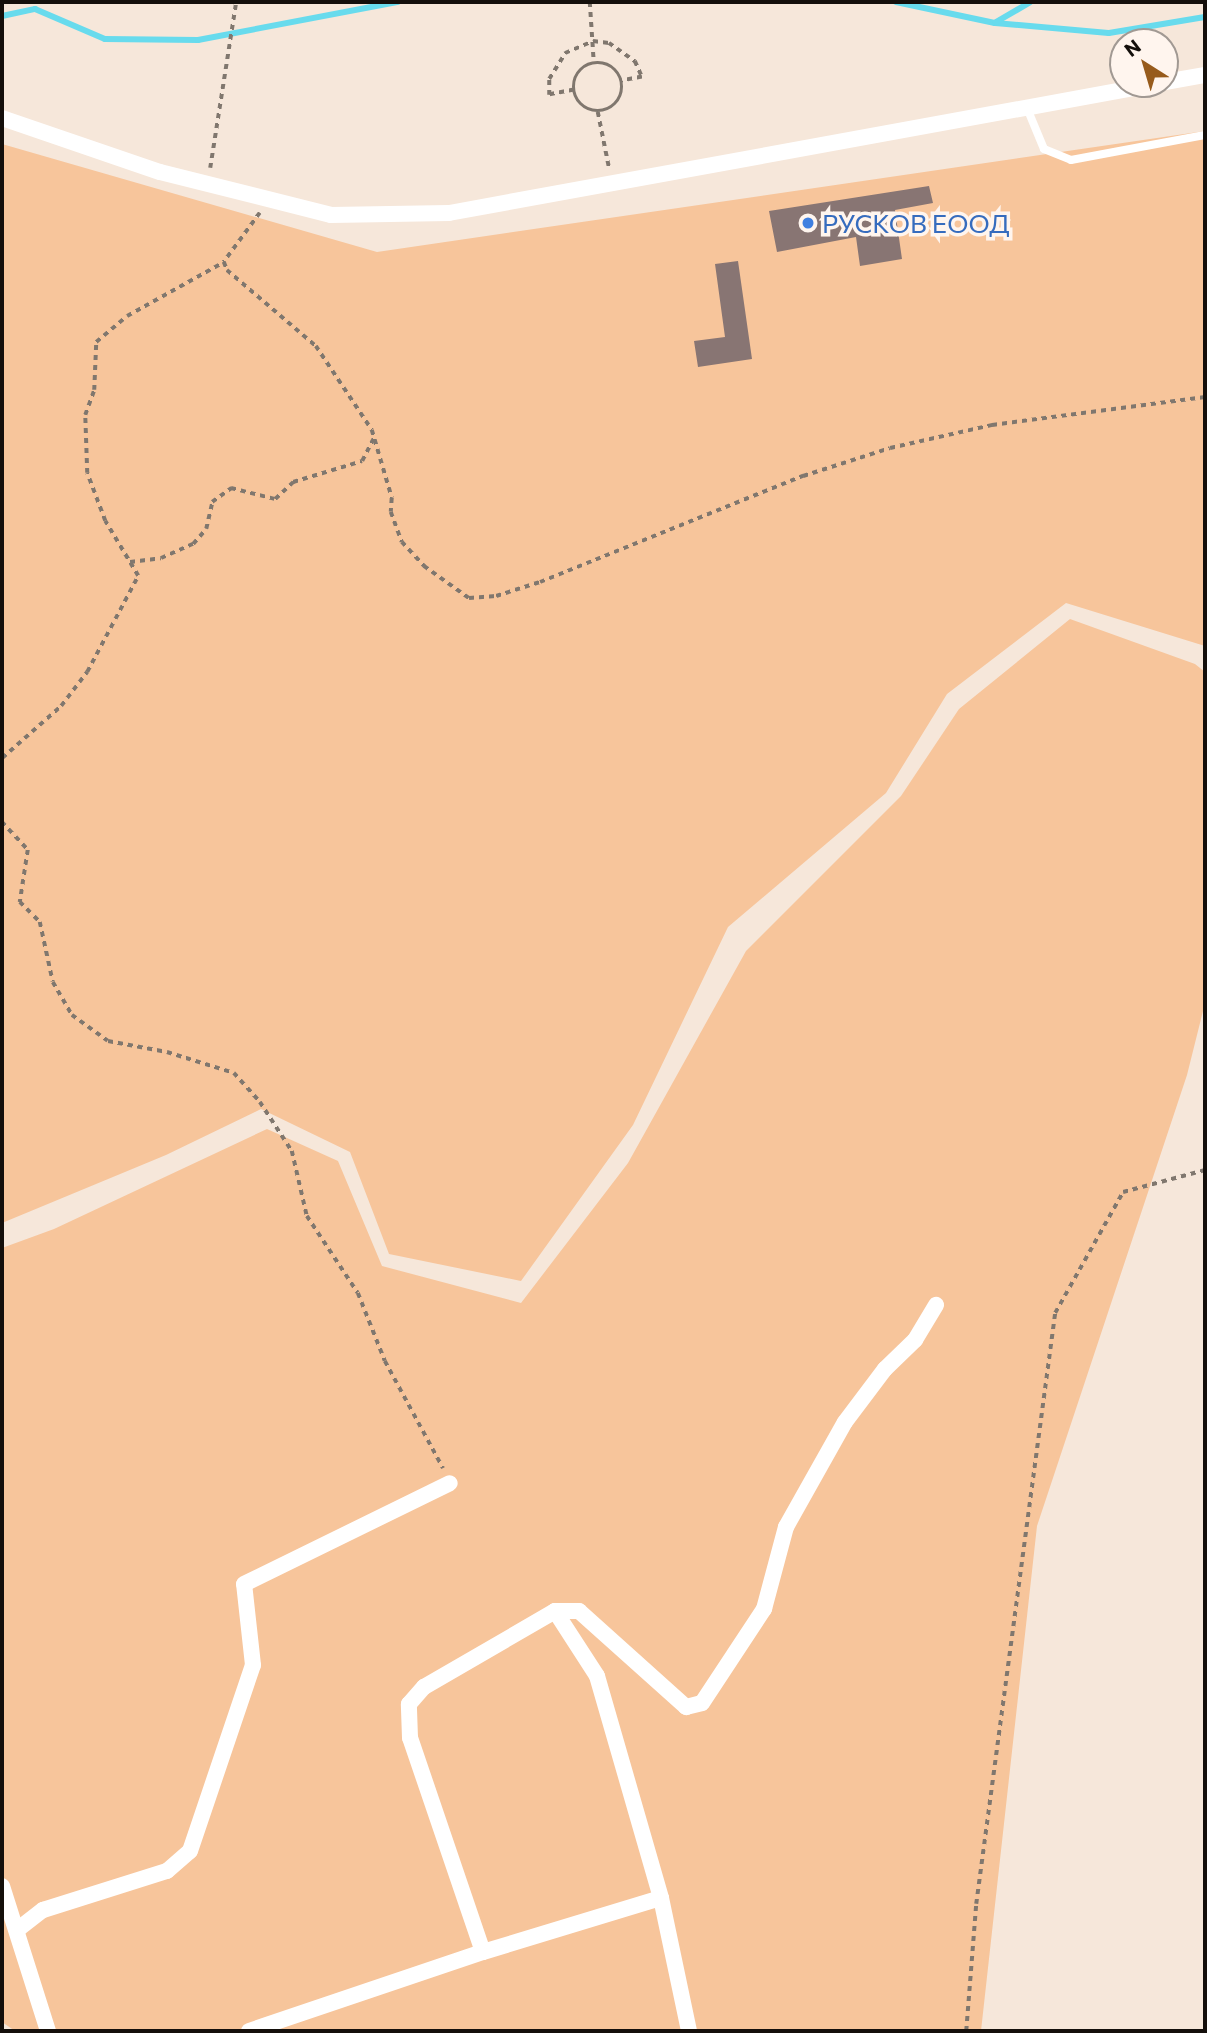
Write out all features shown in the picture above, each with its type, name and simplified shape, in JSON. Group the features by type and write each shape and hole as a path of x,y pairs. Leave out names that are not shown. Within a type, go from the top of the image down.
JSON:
{"street":[{"path":"1179,80 1205,75"},
{"path":"2,118 207,184 331,215 449,213 1109,93"},
{"path":"483,1952 410,1738 409,1704 424,1687 555,1611 579,1611 686,1707 702,1703 764,1609 786,1527 845,1422 885,1369 915,1339 936,1305"},
{"path":"17,1930 43,1910 167,1871 190,1852 253,1665 244,1584 450,1483"},
{"path":"555,1611 597,1676 661,1898 689,2031"},
{"path":"2,1886 48,2031"},
{"path":"250,2031 483,1952 661,1898"}],"lane":[{"path":"1027,108 1044,149 1071,160 1205,135"}],"path":[{"path":"207,184 232,43 236,2"},
{"path":"590,2 594,63"},
{"path":"574,90 549,95 555,65 571,49 593,41 609,43 635,61 642,77 621,81"},
{"path":"594,63 610,66 621,81 618,101 598,112 583,107 574,90 580,71 594,63"},
{"path":"598,112 607,160"},
{"path":"2,758 61,706 87,672 138,576 105,520 87,474 85,415 94,390 96,342 127,316 224,262 242,242 265,199"},
{"path":"224,262 242,284 307,334 374,436 392,498 394,524 402,542 424,566 469,598 496,596 540,582 803,475 890,448 992,425 1205,397"},
{"path":"130,562 161,558 192,544 206,529 212,502 231,488 275,499 293,482 362,461 374,436"},
{"path":"2,769 2,786"},
{"path":"2,822 28,850 20,902 40,922 52,982 72,1015 108,1041 167,1052 234,1073 260,1102 292,1151 307,1216 358,1293 385,1361 450,1483"},
{"path":"966,2031 976,1903 1055,1313 1123,1192 1205,1170"}],"shaded area":[{"path":"1205,131 1205,646 1066,603 947,694 886,793 728,927 633,1125 521,1281 389,1254 350,1152 261,1109 166,1155 2,1223 2,144 377,252"},
{"path":"1070,619 1195,664 1205,672 1205,1003 1187,1075 1037,1526 981,2031 15,2031 2,2022 2,1248 54,1229 267,1129 338,1161 382,1266 521,1303 628,1163 746,951 901,796 959,709"}],"building":[{"path":"929,186 933,203 895,210 902,259 860,266 856,237 777,252 769,211"},
{"path":"738,261 752,359 698,367 694,341 725,337 715,264"}],"waterway":[{"path":"2,16 35,9 105,39 198,40 398,2"},
{"path":"896,2 995,23 1109,33 1205,17"},
{"path":"996,22 1030,2"}],"place":[{"name":"РУСКОВ ЕООД","path":"808,223"}]}
